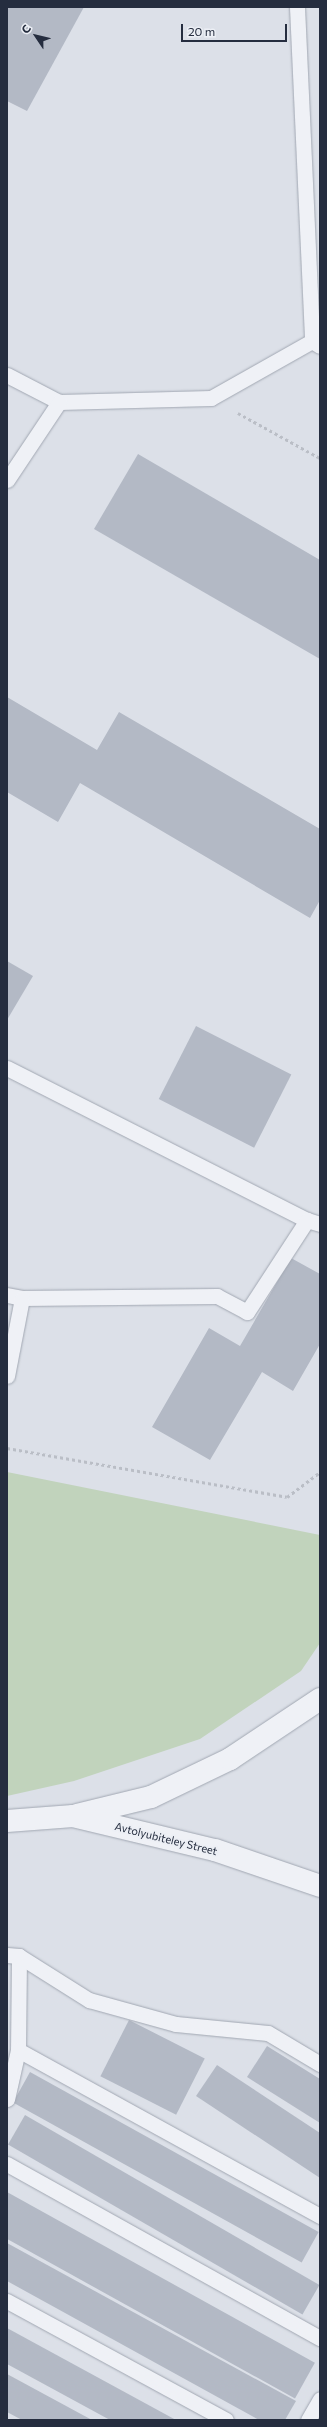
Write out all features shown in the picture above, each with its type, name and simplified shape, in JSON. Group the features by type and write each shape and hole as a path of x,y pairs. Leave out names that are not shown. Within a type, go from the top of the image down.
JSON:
{"street":[{"path":"74,1816 158,1794 230,1759 320,1699"},
{"name":"Avtolyubiteley Street","path":"7,1821 74,1816 215,1850 320,1886"}],"lane":[{"path":"297,7 316,343"},
{"path":"7,375 59,402 211,398 316,343 320,328"},
{"path":"7,480 59,402"},
{"path":"7,1068 314,1222 247,1312 217,1296 22,1298 7,1295"},
{"path":"7,1376 22,1298"},
{"path":"7,2099 18,2050 13,1956"},
{"path":"13,1956 89,2000 176,2024 268,2032 320,2064"},
{"path":"18,2050 320,2216"},
{"path":"7,2164 320,2338"},
{"path":"7,2301 226,2420"},
{"path":"308,2420 320,2399"}],"path":[{"path":"211,398 320,458"},
{"path":"7,1448 287,1497 320,1472"}],"green space":[{"path":"7,1472 320,1535 320,1643 301,1671 200,1739 74,1781 7,1796"}],"building":[{"path":"7,7 84,7 27,111 7,101"},
{"path":"138,454 320,560 320,659 94,529"},
{"path":"7,697 97,750 119,712 320,829 320,900 310,918 80,783 58,822 7,792"},
{"path":"7,961 33,976 7,1020"},
{"path":"196,1026 291,1075 254,1148 159,1099"},
{"path":"291,1258 320,1274 320,1344 293,1391 262,1372 210,1460 152,1427 209,1328 240,1346"},
{"path":"129,2020 205,2059 176,2115 100,2076"},
{"path":"267,2046 320,2079 320,2123 247,2077"},
{"path":"217,2065 320,2133 320,2178 196,2096"},
{"path":"30,2072 319,2232 302,2263 13,2103"},
{"path":"25,2115 319,2285 302,2314 8,2144"},
{"path":"7,2192 315,2363 295,2399 7,2239"},
{"path":"7,2243 296,2401 285,2420 259,2420 7,2281"},
{"path":"7,2328 176,2420 110,2420 7,2364"},
{"path":"7,2374 92,2420 22,2420 7,2412"}]}
